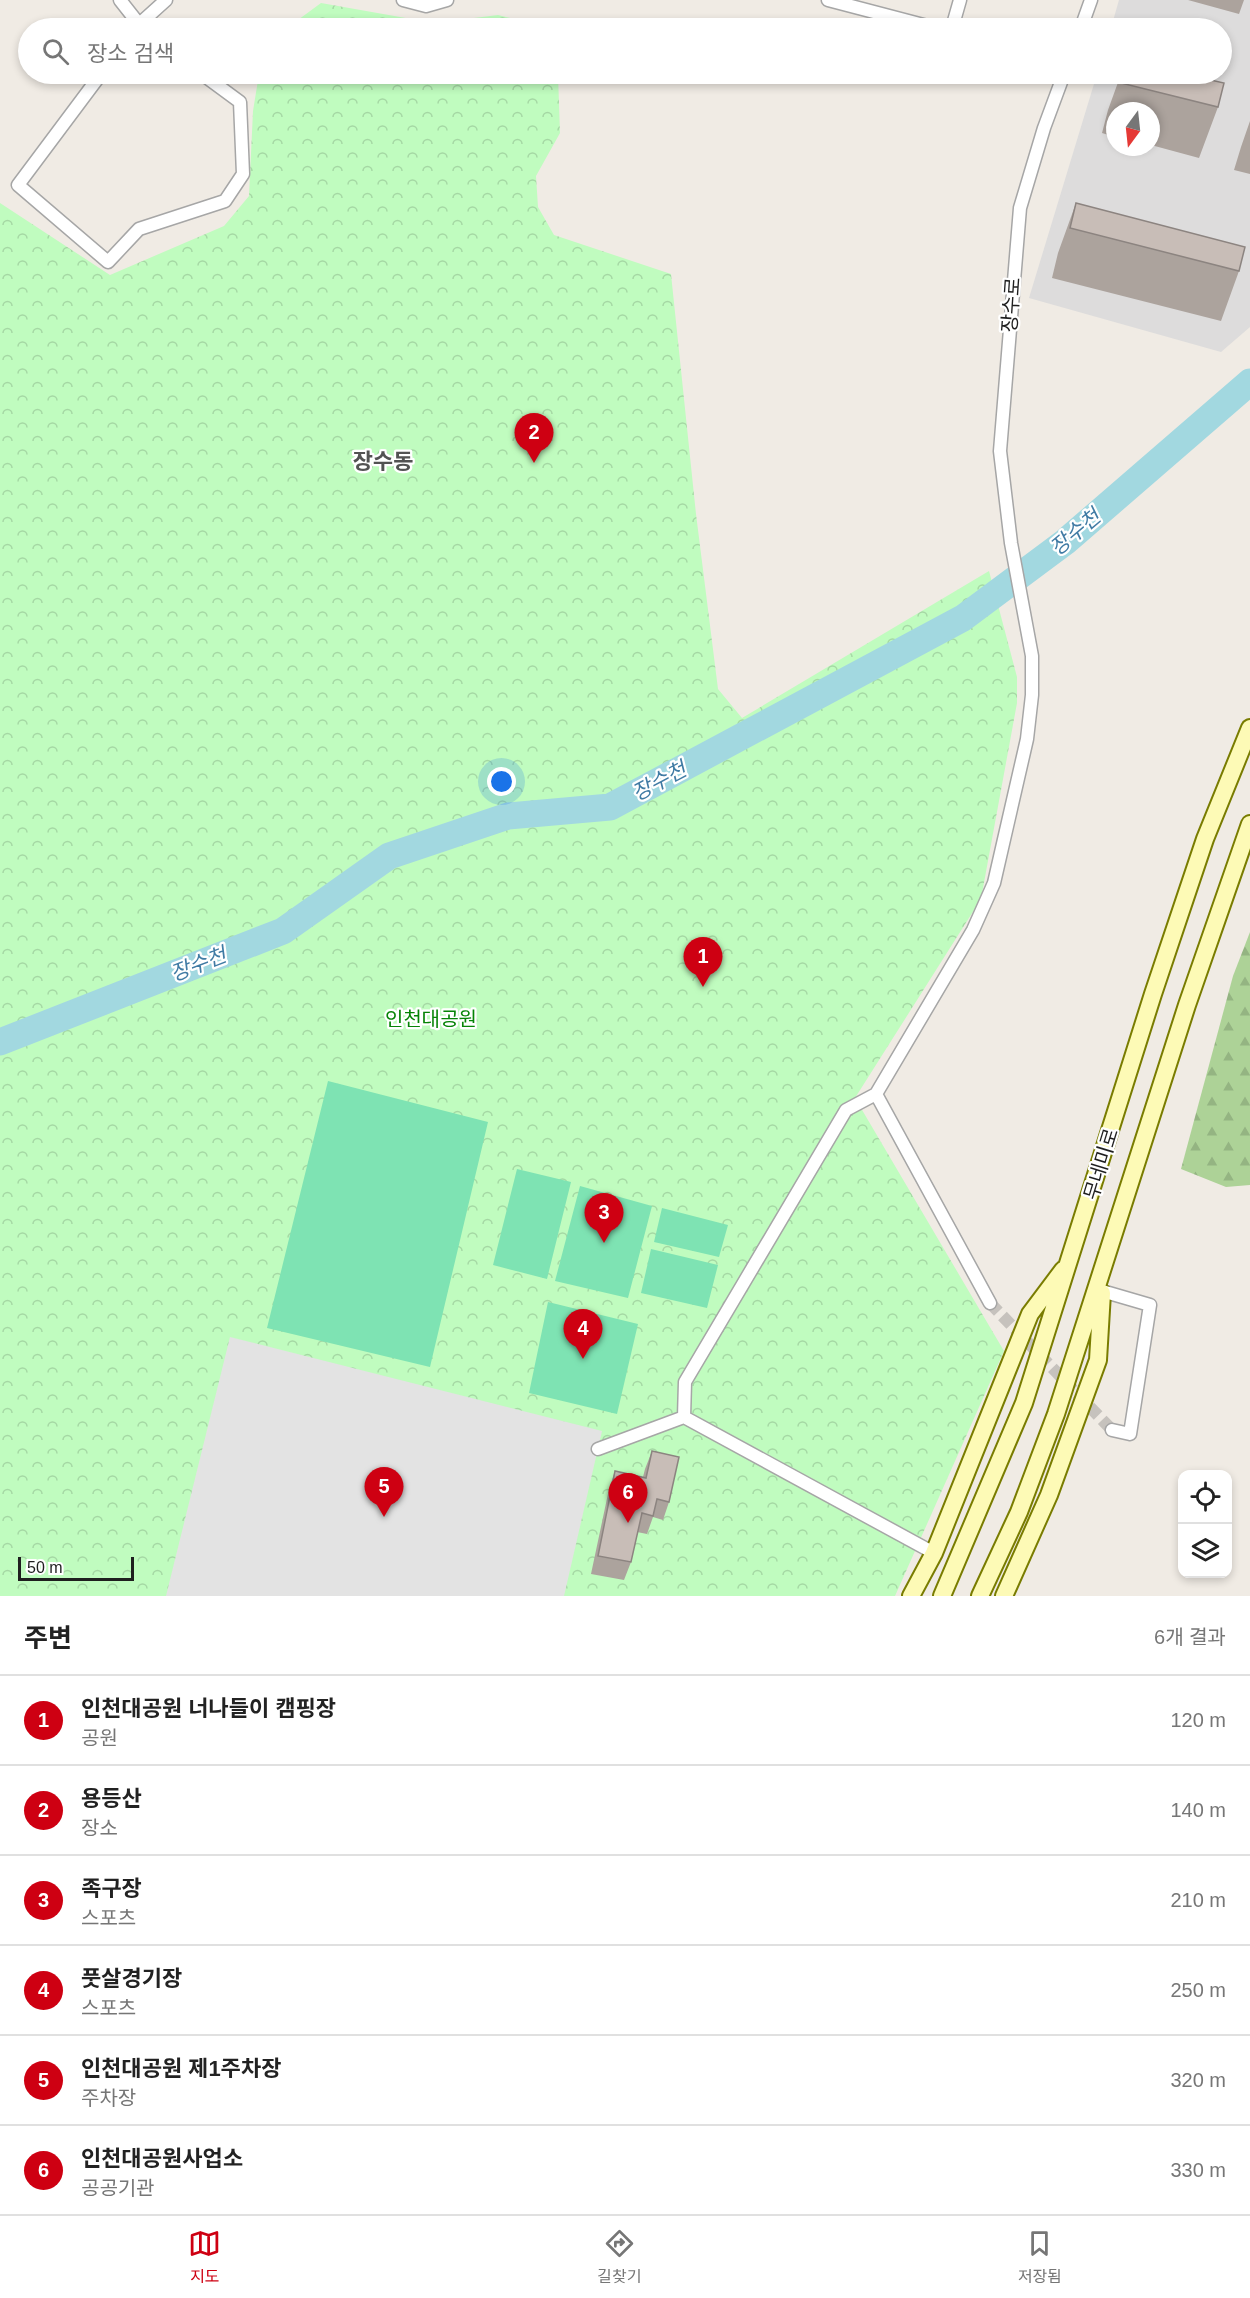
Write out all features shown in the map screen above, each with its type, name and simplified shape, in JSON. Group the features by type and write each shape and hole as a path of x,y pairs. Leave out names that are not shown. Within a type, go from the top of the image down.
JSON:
{"main road":[{"name":"무네미로","path":"942,1596 1024,1403 1164,960 1205,839 1250,728"},
{"name":"무네미로","path":"980,1596 1019,1512 1056,1414 1187,1005 1250,824"},
{"path":"911,1596 934,1553 1030,1314 1072,1257"},
{"path":"1004,1596 1049,1495 1098,1360 1104,1265"}],"street":[{"path":"120,0 132,18"},
{"path":"147,18 166,0"},
{"path":"404,0 426,6 447,0"},
{"path":"828,0 897,18"},
{"path":"955,18 960,0"},
{"path":"1085,18 1091,0"},
{"path":"94,84 18,185 108,262 139,229 225,201 243,174 240,102 216,84"},
{"name":"장수로","path":"876,1094 973,930 994,883 1027,739 1032,695 1032,656 1011,543 1000,450 1020,208 1044,128 1060,84"},
{"path":"684,1417 686,1382 846,1110 876,1094 990,1303"},
{"path":"1102,1291 1150,1305 1130,1434 1112,1430"},
{"path":"598,1449 684,1417 934,1553"}],"shaded area":[{"path":"1119,0 1250,0 1250,327 1221,352 1029,298 1094,84 1232,84 1232,18 1114,18"},
{"path":"230,1337 602,1431 564,1596 166,1596"}],"green space":[{"path":"321,3 406,18 301,18"},
{"path":"498,15 510,18 474,18"},
{"name":"인천대공원","path":"257,84 558,84 560,133 536,176 538,207 554,235 671,274 696,514 718,689 742,718 989,571 1017,677 1017,703 981,899 855,1098 1004,1351 895,1596 0,1596 0,203 110,275 224,226 249,196 253,111"},
{"path":"1250,932 1250,1185 1226,1187 1181,1169 1233,976"},
{"path":"328,1081 488,1122 430,1367 267,1328"},
{"path":"517,1169 571,1182 547,1279 493,1265"},
{"path":"580,1186 652,1206 628,1298 555,1281"},
{"path":"662,1208 728,1225 719,1257 654,1242"},
{"path":"651,1249 718,1265 707,1308 641,1293"},
{"path":"548,1302 638,1324 617,1414 529,1393"}],"building":[{"path":"1125,84 1224,84 1218,107"},
{"path":"1076,203 1245,247 1239,271 1070,228"},
{"path":"652,1451 679,1457 669,1502 657,1499 653,1516 642,1513 631,1562 598,1556 615,1471 646,1478"}],"waterway":[{"name":"장수천","path":"0,1042 283,931 389,856 508,816 610,807 963,618 1065,542 1250,382"}],"tunnel":[{"path":"990,1303 1112,1430"}],"place":[{"name":"용등산","path":"534,463"},
{"name":"인천대공원 너나들이 캠핑장","path":"703,987"},
{"name":"족구장","path":"604,1243"},
{"name":"풋살경기장","path":"583,1359"},
{"name":"인천대공원 제1주차장","path":"384,1517"},
{"name":"인천대공원사업소","path":"628,1523"}],"district":[{"name":"장수동","path":"383,461"}]}
